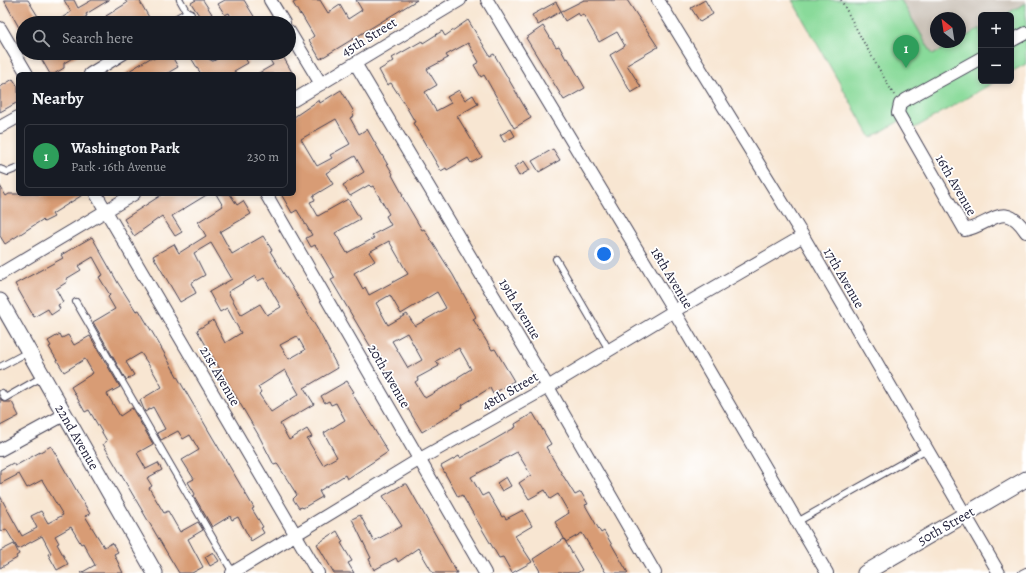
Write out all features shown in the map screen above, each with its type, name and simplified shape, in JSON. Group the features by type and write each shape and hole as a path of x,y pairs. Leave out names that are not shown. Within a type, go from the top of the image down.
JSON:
{"street":[{"path":"270,0 280,16"},
{"name":"45th Street","path":"296,99 460,0"},
{"name":"18th Avenue","path":"487,0 674,311 827,573"},
{"name":"17th Avenue","path":"658,0 803,236 999,573"},
{"path":"0,28 16,55"},
{"path":"1014,40 1025,35"},
{"path":"296,43 321,84"},
{"path":"19,60 26,72"},
{"path":"93,72 113,60"},
{"path":"899,109 907,99 978,60"},
{"name":"19th Avenue","path":"355,63 548,386 655,573"},
{"name":"16th Avenue","path":"899,109 965,230 974,228 998,216 1011,215 1018,220 1026,232"},
{"path":"0,127 16,120"},
{"name":"21st Avenue","path":"97,196 318,573"},
{"path":"0,274 131,196"},
{"name":"20th Avenue","path":"267,196 485,573"},
{"name":"48th Street","path":"232,573 296,536 420,459 548,386 803,236"},
{"name":"22nd Avenue","path":"0,301 155,573"},
{"path":"0,450 64,415"},
{"name":"50th Street","path":"866,573 1026,479"}],"lane":[{"path":"180,0 189,16"},
{"path":"0,169 8,172 16,169"},
{"path":"556,259 609,350"},
{"path":"76,302 232,573"},
{"path":"0,367 28,352"},
{"path":"2,393 5,398 42,377"},
{"path":"797,522 926,449"},
{"path":"1022,573 1026,571"}],"path":[{"path":"841,0 899,109"}],"shaded area":[{"path":"901,0 1026,0 1026,3 1010,12 978,12 978,30 966,37 966,12 930,12 930,48 945,48 933,55"}],"green space":[{"path":"792,0 901,0 933,55 945,48 966,48 966,37 978,30 978,84 991,84 913,129 906,117 871,138"},
{"path":"1026,3 1026,64 1014,70 1014,12 1010,12"}],"building":[{"path":"4,0 28,0 38,16 16,16 16,22"},
{"path":"64,0 74,0 78,8 92,0 109,0 86,14 87,16 65,16 71,12"},
{"path":"125,0 139,0 148,16 106,16 127,3"},
{"path":"196,0 203,0 212,14 209,16 199,16 191,3"},
{"path":"225,0 244,0 254,16 230,16 229,13 225,15 218,4"},
{"path":"299,0 320,0 328,13 340,5 348,19 362,10 356,0 417,0 320,59 309,40 314,36 293,3"},
{"path":"584,0 627,0 658,47 627,65 641,87 631,93 610,55 625,46 617,32 599,42 583,14 580,16 578,13 565,21 560,12"},
{"path":"705,0 713,14 700,22 691,8"},
{"path":"556,2 561,11 538,25 532,15"},
{"path":"468,20 490,56 494,54 531,118 514,128 484,75 481,77 474,65 479,62 468,43 446,55 448,58 427,69 437,85 425,92 436,111 451,103 447,97 459,90 465,100 473,95 478,104 457,116 482,157 471,163 468,158 447,170 446,168 441,171 413,123 415,122 404,103 391,83 387,85 379,70 394,61 392,58 422,41 423,43 442,31 445,36"},
{"path":"543,26 556,47 559,46 566,59 568,58 585,88 564,100 526,38"},
{"path":"42,60 69,60 64,63 64,68 57,72 49,72"},
{"path":"147,60 174,60 178,67 169,72 127,72"},
{"path":"192,60 246,60 248,63 234,71 235,72 200,72"},
{"path":"270,60 285,60 292,72 261,72 273,65"},
{"path":"13,79 16,84 16,103 0,112 0,87"},
{"path":"341,90 354,112 352,113 354,116 350,118 359,134 367,129 393,174 392,175 403,195 402,196 422,230 424,229 453,275 476,317 473,319 492,350 495,349 514,381 493,394 490,388 462,405 463,407 422,432 380,363 383,361 375,347 372,349 331,280 335,278 318,249 315,245 311,247 306,238 312,235 297,210 292,213 282,196 296,196 296,116 319,100 320,103","holes":["336,119 350,144 330,155 332,158 317,166 301,139","355,156 364,172 343,185 350,196 369,185 371,187 373,186 389,214 386,216 391,225 372,235 374,238 347,253 335,233 360,219 348,199 318,216 310,202 315,200 313,196 333,184 326,173","389,241 408,274 369,295 365,287 363,289 354,273 375,261 369,252","437,292 446,308 415,326 407,314 388,325 376,303 390,295 401,314","407,333 422,360 408,368 392,341","459,348 471,369 458,377 458,379 425,398 415,382 418,380 417,378 439,366 436,361"]},
{"path":"511,129 515,136 504,142 500,135"},
{"path":"553,149 560,160 539,172 532,161"},
{"path":"524,161 530,170 519,176 514,167"},
{"path":"0,186 6,196 9,194 16,194 16,196 81,196 52,214 54,217 44,222 42,220 5,244 0,236"},
{"path":"160,196 205,196 172,216 182,232 175,236 162,216 134,236 124,219"},
{"path":"217,196 231,196 237,205 243,201 251,214 220,232 232,254 263,236 272,250 270,251 318,330 338,368 304,388 314,404 280,424 289,440 307,429 312,437 307,439 323,465 337,457 324,433 345,420 336,403 331,405 329,401 325,403 321,396 347,381 354,392 352,393 388,452 347,479 345,475 319,491 322,497 303,508 299,508 293,499 297,495 278,465 274,465 259,436 197,330 213,320 225,343 241,333 227,308 220,312 209,292 232,279 211,243 194,253 205,275 191,283 196,293 180,302 153,256 174,244 179,253 206,236 198,222 223,206","holes":["255,276 258,281 264,278 281,307 267,315 260,304 241,315 228,292","297,336 305,350 289,359 280,345","285,370 299,394 271,412 259,394 261,392 258,387"]},
{"path":"92,237 136,311 139,310 254,508 252,509 263,527 261,528 264,533 251,541 238,517 232,520 230,516 212,527 194,496 195,494 188,482 194,479 182,460 199,450 190,435 183,439 178,431 161,440 157,433 165,429 153,407 145,412 140,400 162,387 154,373 141,353 126,362 134,375 126,380 93,322 115,309 108,297 110,295 99,277 103,275 93,257 78,266 81,270 66,279 67,282 56,289 63,302 58,305 60,309 51,315 48,309 34,317 15,284 63,258 61,255"},
{"path":"60,334 62,338 68,335 74,345 90,336 120,387 107,394 120,416 132,408 153,444 137,453 146,469 158,463 162,470 147,478 152,486 149,488 164,513 168,511 180,532 198,522 203,530 188,539 203,567 192,573 179,573 103,444 107,441 89,410 85,412 71,387 93,373 85,359 64,372 49,347 51,346 48,341"},
{"path":"0,398 3,402 12,402 19,416 0,426"},
{"path":"533,413 551,444 546,447 562,474 575,495 581,492 588,504 585,505 601,533 604,531 628,573 606,573 582,533 566,542 555,522 569,513 558,494 550,499 545,490 529,499 519,483 531,475 517,452 471,477 482,496 488,493 502,517 504,516 506,519 523,510 532,526 515,536 532,562 512,573 503,557 499,558 462,495 458,497 441,466 459,456 460,458 485,445 516,427 515,424"},
{"path":"51,446 90,514 85,516 104,547 112,543 118,552 114,554 123,573 81,573 95,565 83,543 81,544 71,527 55,536 59,543 57,544 68,564 57,570 48,554 51,553 42,536 18,549 6,529 0,532 0,496 22,536 37,528 31,516 41,511 48,523 63,515 42,480 27,488 19,474 0,484 0,470 13,463 15,466"},
{"path":"506,477 511,486 502,491 497,483"},
{"path":"404,484 407,484 457,573 433,573 418,548 398,562 396,558 374,570 369,559 371,558 352,519 360,515 374,541 402,526 383,496"},
{"path":"337,531 343,542 341,543 352,561 348,563 354,573 334,573 317,544"},
{"path":"564,539 582,570 577,573 541,573 533,559"},
{"path":"14,544 19,554 16,556 17,558 0,568 0,551"},
{"path":"213,552 219,561 210,566 205,557"}],"place":[{"name":"Washington Park","path":"906,68"}]}
